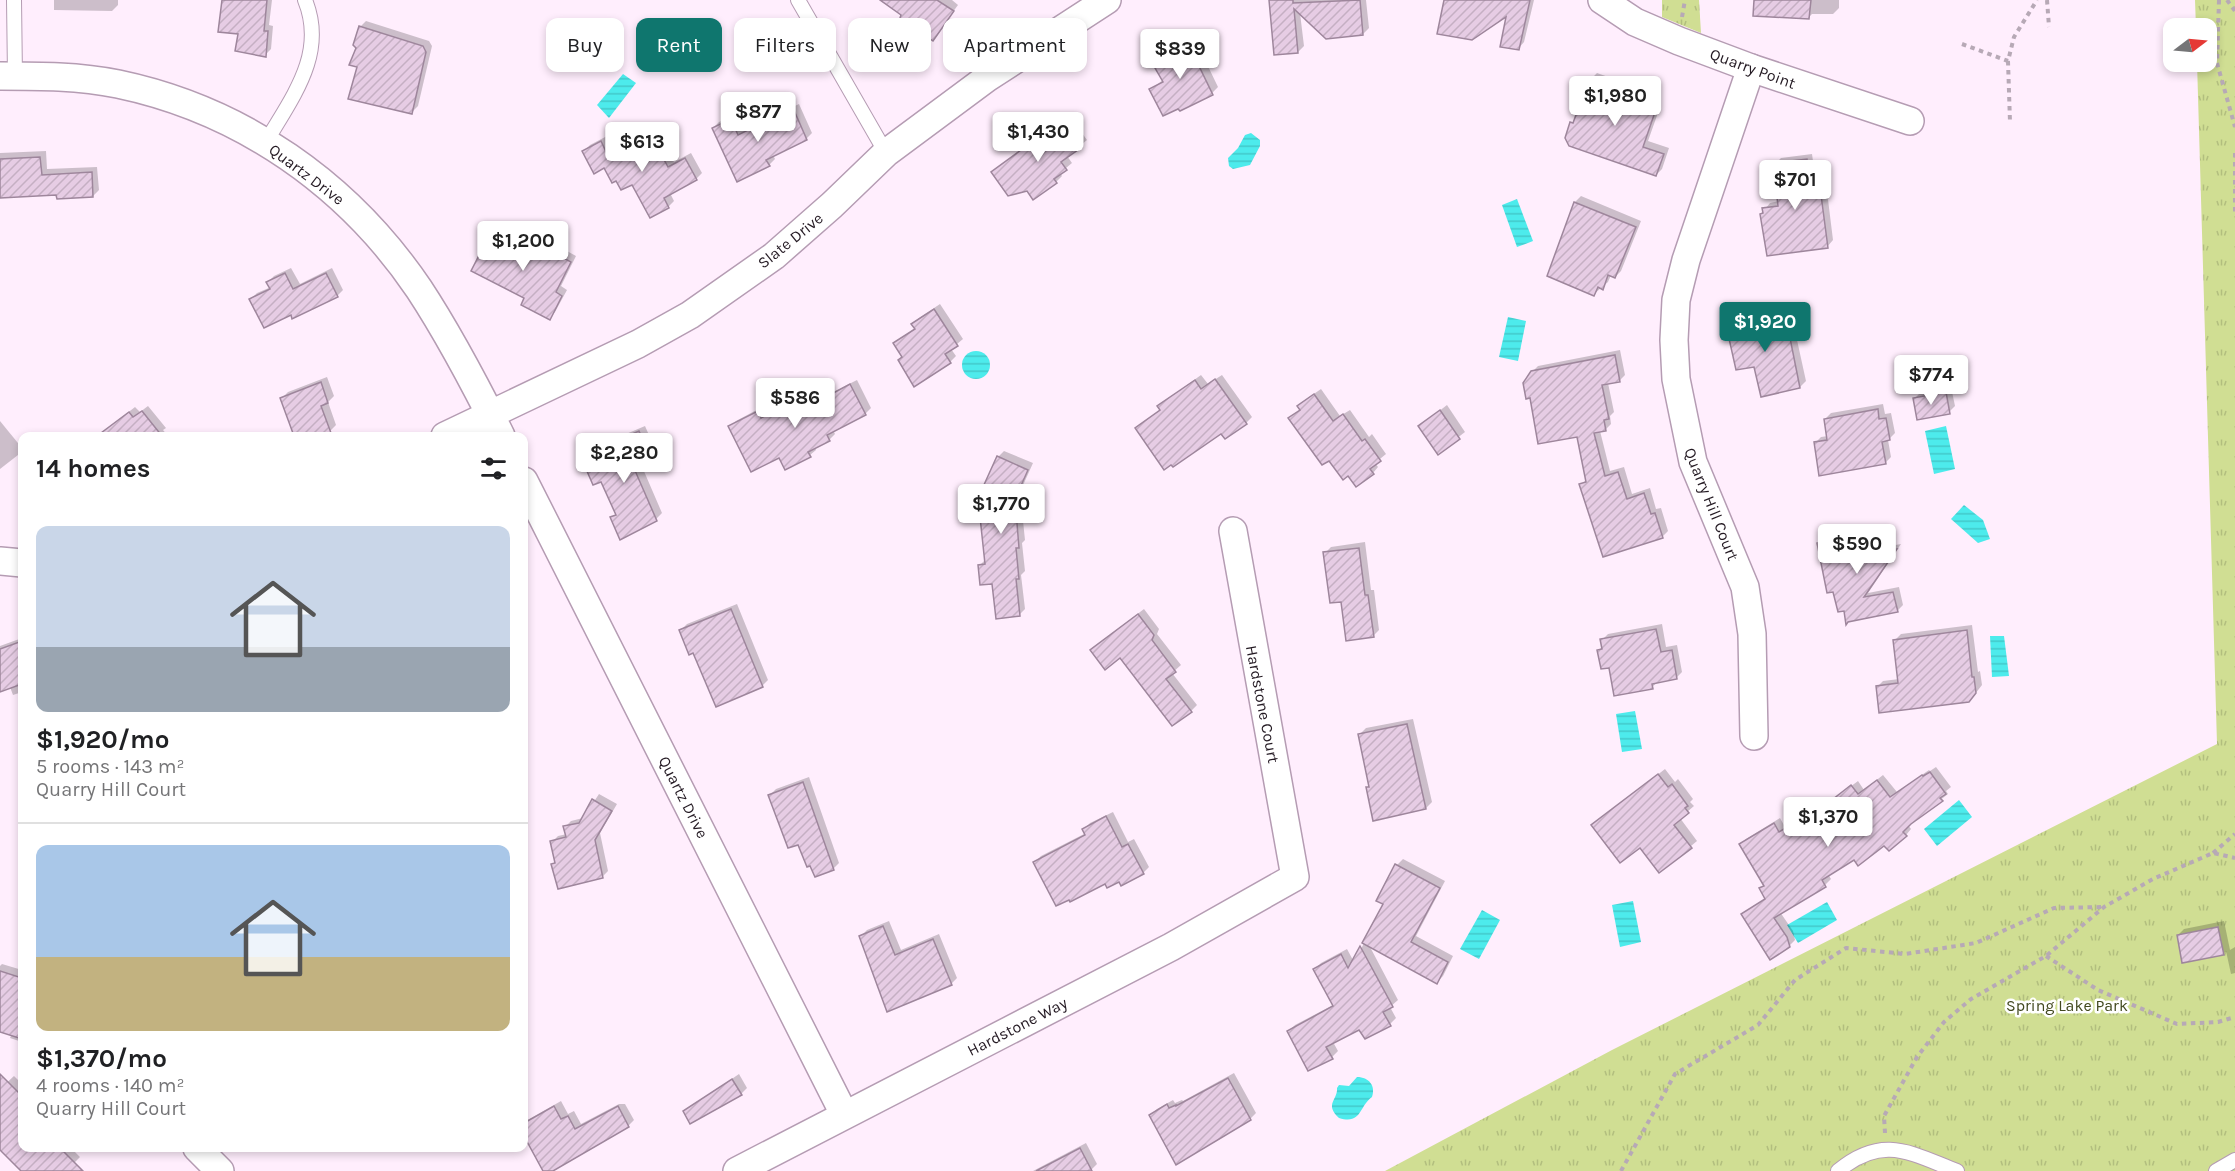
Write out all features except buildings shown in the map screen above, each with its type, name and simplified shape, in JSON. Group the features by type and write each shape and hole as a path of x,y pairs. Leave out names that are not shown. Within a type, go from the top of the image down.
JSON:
{"street":[{"name":"Slate Drive","path":"465,432 496,426 690,315 774,255 832,205 886,153 987,78 1107,0"},
{"name":"Quarry Point","path":"1602,0 1635,22 1679,41 1910,121"},
{"name":"Quarry Hill Court","path":"1752,68 1686,260 1677,300 1674,340 1676,379 1693,462 1745,587 1752,634 1754,736"},
{"name":"Quartz Drive","path":"7,76 69,77 118,84 178,100 234,123 313,174 363,219 418,287 447,333 496,426"},
{"name":"Quartz Drive","path":"528,489 844,1114"},
{"name":"Hardstone Court","path":"1233,531 1295,877"},
{"path":"0,561 18,563"},
{"name":"Hardstone Way","path":"736,1171 1171,947 1295,877"},
{"path":"201,1152 220,1171"}],"lane":[{"path":"7,76 14,0"},
{"path":"266,142 295,93 309,63 313,41 309,12 304,0"},
{"path":"798,0 886,153"},
{"path":"1838,1171 1849,1162 1886,1148 1903,1150 1957,1171"},
{"path":"2217,1171 2235,1160"}],"path":[{"path":"2010,122 2008,61 2014,37 2037,0"},
{"path":"2047,0 2049,27"},
{"path":"2219,0 2217,63 2235,127"},
{"path":"2228,0 2235,11"},
{"path":"1962,44 2008,61"},
{"path":"2235,153 2235,214"},
{"path":"1886,1148 1884,1116 1917,1057 1944,1022 1971,999 2046,956 2104,907 2153,879 2213,853 2235,834"},
{"path":"2213,853 2235,858"},
{"path":"1621,1171 1675,1074 1758,1024 1795,980 1846,948 1905,954 1976,944 2054,908 2104,907"},
{"path":"2046,956 2097,990 2177,1024 2218,1022 2235,1017"}],"green space":[{"path":"1662,0 1699,0 1701,33 1662,17"},
{"name":"Spring Lake Park","path":"2195,0 2235,0 2235,1171 1385,1171 1612,1050 2217,744 2197,72 2217,72 2217,18 2196,18"}],"water":[{"path":"623,74 636,83 609,118 597,105"},
{"path":"1251,133 1260,140 1260,146 1250,165 1233,169 1229,166 1228,158 1238,148 1245,135"},
{"path":"1517,199 1533,241 1517,247 1502,205"},
{"path":"1508,317 1526,321 1518,361 1499,357"},
{"path":"976,351 986,355 990,365 986,375 976,379 966,375 962,365 966,355"},
{"path":"1946,426 1955,469 1934,474 1925,431"},
{"path":"1964,505 1983,520 1990,539 1978,543 1951,519"},
{"path":"1990,636 2004,636 2009,676 1992,677"},
{"path":"1635,711 1642,749 1622,752 1616,714"},
{"path":"1959,800 1972,817 1937,846 1924,829"},
{"path":"1633,901 1641,942 1620,947 1612,905"},
{"path":"1827,902 1837,920 1798,943 1787,925"},
{"path":"1482,910 1500,920 1479,959 1460,949"},
{"path":"1357,1077 1370,1083 1373,1089 1372,1097 1356,1117 1339,1118 1332,1109 1337,1088 1339,1085 1349,1086"}]}
